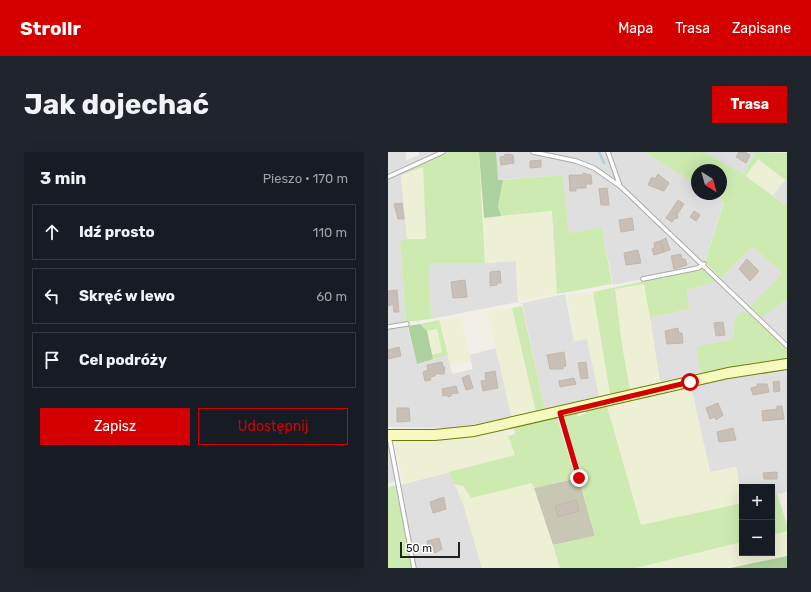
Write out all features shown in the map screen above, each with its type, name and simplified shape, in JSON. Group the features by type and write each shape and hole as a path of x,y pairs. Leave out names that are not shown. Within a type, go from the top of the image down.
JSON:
{"street":[{"path":"388,435 435,435 474,432 728,373 787,364"}],"lane":[{"path":"388,177 442,152"},
{"path":"533,152 576,161 594,168 620,186 704,264 787,346"},
{"path":"608,152 620,186"},
{"path":"643,279 698,268 704,264"},
{"path":"388,327 407,324"},
{"path":"560,413 579,478"},
{"path":"388,435 414,568"}],"shaded area":[{"path":"388,152 406,152 406,160 419,155 419,152 443,152 402,171 401,175 407,239 400,243 406,322 417,363 448,355 452,374 473,369 469,355 496,348 512,418 451,428 388,427"},
{"path":"496,152 645,152 691,181 691,200 724,201 704,264 698,268 613,285 602,227 569,233 563,175 498,180"},
{"path":"705,152 756,152 743,174"},
{"path":"758,158 785,180 773,195 746,176"},
{"path":"423,167 426,239 407,239 401,175"},
{"path":"787,178 787,206 773,195"},
{"path":"552,211 557,294 518,302 516,261 485,263 484,218"},
{"path":"752,246 782,273 749,309 735,317 733,339 701,373 660,382 650,318 689,309 687,290 720,280"},
{"path":"516,260 518,302 431,319 429,263"},
{"path":"644,284 660,382 630,389 622,345 615,289"},
{"path":"593,292 610,394 599,396 587,339 574,341 566,296"},
{"path":"565,294 574,341 587,339 599,396 545,410 522,303"},
{"path":"787,299 787,346 759,319"},
{"path":"512,308 536,412 512,418 487,312"},
{"path":"461,318 471,361 450,367 439,320"},
{"path":"437,328 442,352 431,355 427,331"},
{"path":"787,364 787,492 775,494 775,484 739,485 736,467 710,472 690,382"},
{"path":"691,386 710,472 736,467 739,485 739,504 641,525 607,406"},
{"path":"506,430 516,455 404,484 393,440 466,437"},
{"path":"388,440 399,480 388,483"},
{"path":"449,472 463,503 482,568 414,568 400,485"},
{"path":"573,479 580,483 595,536 553,545 534,488"},
{"path":"532,483 560,568 482,568 463,503 454,484 463,486 471,498"},
{"path":"787,531 787,556 730,568 636,568 739,543 739,556 775,556 775,534"}],"green space":[{"path":"448,152 479,152 485,263 429,263 431,319 406,322 400,242 407,239 426,239 423,167 401,175 401,173"},
{"path":"479,152 496,152 498,180 503,180 498,206 501,216 484,218"},
{"path":"645,152 705,152 726,164 691,164 691,181"},
{"path":"756,152 787,153 787,178 785,180 758,159 746,176 787,206 787,299 761,318 750,307 782,273 752,246 721,279 705,262 724,202 721,200 727,200 727,165 743,174"},
{"path":"563,175 569,233 602,227 612,284 557,294 552,211 501,216 498,206 503,180"},
{"path":"704,268 718,281 687,290 689,309 650,318 644,284 615,289 622,345 630,389 701,373 696,347 733,339 735,317 747,310 787,350 787,360 557,410 557,406 610,394 593,292"},
{"path":"522,306 545,410 536,412 512,308"},
{"path":"439,320 448,355 433,359 431,355 442,352 437,329 427,331 420,324"},
{"path":"420,324 427,331 433,359 417,364 408,326"},
{"path":"607,406 641,525 739,504 739,543 636,568 560,568 553,545 595,536 580,483 584,476 581,475 564,415 576,413 578,416 586,414 585,410"},
{"path":"557,417 575,476 573,479 534,488 532,483 471,498 463,486 454,484 449,472 515,455 508,436 515,434 514,428"},
{"path":"398,485 412,568 388,568 388,487"},
{"path":"775,494 777,494 787,524 787,531 775,534 775,520"},
{"path":"787,556 787,568 730,568"}],"building":[{"path":"739,152 745,152 750,155 746,163 736,157"},
{"path":"505,154 513,155 514,163 501,165 500,157 505,156"},
{"path":"541,160 541,167 530,168 530,161"},
{"path":"583,173 591,175 592,184 586,184 586,188 576,188 576,191 570,191 569,175 583,175"},
{"path":"658,174 669,183 664,191 648,185 652,177 655,179"},
{"path":"607,188 609,205 601,205 599,189"},
{"path":"678,200 684,204 677,215 677,219 675,218 672,222 666,218"},
{"path":"402,203 404,219 398,219 394,204"},
{"path":"694,211 700,215 696,221 690,217"},
{"path":"632,218 634,230 621,232 619,220"},
{"path":"666,238 670,250 664,252 660,241"},
{"path":"660,241 664,252 654,255 652,249 655,247 654,243"},
{"path":"638,250 641,263 626,265 624,253"},
{"path":"681,254 682,259 685,259 687,265 674,269 671,256"},
{"path":"747,259 759,271 750,281 739,269"},
{"path":"500,271 501,283 490,286 490,272"},
{"path":"465,280 467,297 453,298 451,282"},
{"path":"397,290 399,312 394,312 393,304 388,306 388,291"},
{"path":"723,322 725,335 716,336 714,323"},
{"path":"678,328 679,333 682,333 683,343 667,344 665,331"},
{"path":"399,347 401,356 388,359 388,350"},
{"path":"564,352 566,366 563,367 563,369 550,369 547,355"},
{"path":"442,362 443,367 445,367 444,374 435,374 435,376 430,377 431,380 425,381 423,372 428,370 427,365"},
{"path":"586,362 588,378 581,379 578,363"},
{"path":"495,371 498,388 483,391 481,381 486,380 485,373"},
{"path":"469,375 473,388 466,390 462,378"},
{"path":"574,378 576,384 560,387 559,381"},
{"path":"779,381 780,391 774,392 773,382"},
{"path":"757,384 767,384 769,392 753,395 751,388 758,386"},
{"path":"456,386 458,393 451,394 451,396 448,397 448,395 443,396 442,389"},
{"path":"718,403 723,415 716,420 715,417 710,419 706,408"},
{"path":"777,406 782,406 784,419 763,421 762,411 777,409"},
{"path":"397,408 409,408 410,421 397,422"},
{"path":"733,428 736,440 719,442 717,432"},
{"path":"777,472 777,479 764,479 763,473"},
{"path":"444,497 446,509 433,513 430,502"},
{"path":"576,500 579,511 558,517 555,506"},
{"path":"439,538 442,549 435,553 434,550 429,551 427,541"}],"waterway":[{"path":"599,152 604,163"}],"route":[{"path":"579,478 560,413 690,382"}]}
